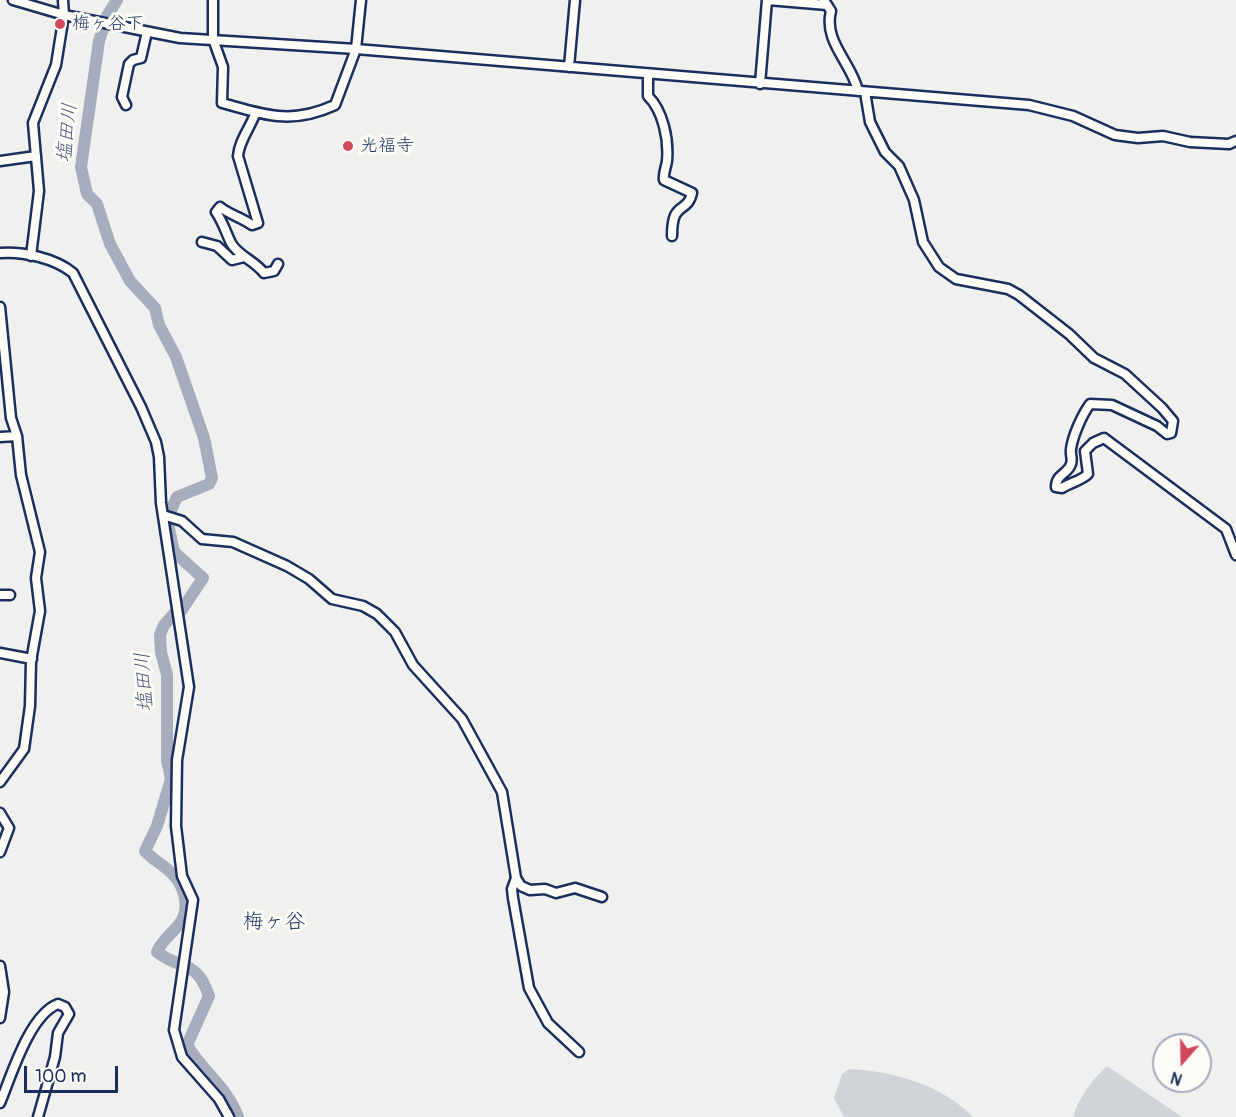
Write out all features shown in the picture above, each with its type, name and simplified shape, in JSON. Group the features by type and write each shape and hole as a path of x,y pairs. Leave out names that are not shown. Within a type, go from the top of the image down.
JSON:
{"street":[{"path":"13,0 64,15 180,38 356,49 1029,105 1073,116 1115,135 1163,136 1190,142 1229,144 1236,141"},
{"path":"31,256 39,191 33,123 56,65 64,15 63,0"},
{"path":"213,0 213,39 223,68 222,103 255,114 297,116 315,114 335,105 356,49 361,0"},
{"path":"569,67 575,0"},
{"path":"760,84 767,0 825,2 831,11 828,23 832,37 862,92 870,122 885,152 899,166 914,200 923,242 939,267 956,279 1008,289 1019,295 1069,334 1094,358 1125,374 1173,421 1171,433 1167,434 1157,426 1112,405 1090,404 1085,411 1071,449 1072,462 1068,470 1059,476 1056,487 1062,488 1074,479 1083,479 1088,474 1085,451 1093,442 1104,438 1226,529 1236,555"},
{"path":"126,105 123,98 129,64 141,58 147,32"},
{"path":"648,74 648,96 657,105 665,132 667,153 664,180 692,193 691,199 674,213 672,236"},
{"path":"244,257 231,243 216,212 220,207 229,215 239,216 252,225 258,223 238,156 239,148 250,129 255,114"},
{"path":"0,161 36,156"},
{"path":"202,242 217,246 232,260 252,258 264,273 274,271 278,264"},
{"path":"0,253 14,251 56,263 73,273 156,442 163,515 189,687 177,760 176,826 182,876 193,900 174,1030 182,1057 219,1099 229,1117"},
{"path":"0,307 11,418 17,436 21,475 40,552 36,578 40,611 32,659 30,706 24,749 20,759 0,782"},
{"path":"0,437 17,436"},
{"path":"163,515 182,521 202,539 234,542 287,566 309,579 332,599 363,606 377,614 394,632 413,665 462,719 502,792 516,878 521,886 530,890 556,893 575,888 602,897"},
{"path":"0,596 10,595"},
{"path":"0,653 32,659"},
{"path":"0,813 9,828 0,852"},
{"path":"516,878 512,889 513,898 529,988 548,1023 579,1052"},
{"path":"0,966 4,992 0,1018"},
{"path":"0,1103 12,1068 32,1031 52,1006 58,1004 65,1007 69,1014 58,1033 55,1057 38,1117"}],"shaded area":[{"path":"1107,1066 1182,1117 1073,1117 1087,1089"},
{"path":"849,1069 883,1073 932,1088 947,1096 973,1117 844,1117 834,1098 842,1074"}],"waterway":[{"name":"塩田川","path":"117,0 107,16 99,41 81,167 87,194 97,204 110,244 130,281 155,308 159,325 176,357 204,438 212,478 209,484 177,497 167,519 174,552 203,578 181,611 174,614 164,625 160,635 161,652 167,675 167,760 171,779 157,826 145,851 173,874 181,887 185,902 184,916 157,952 193,970 204,984 209,996 187,1045 228,1097 238,1117"}],"place":[{"name":"梅ヶ谷下","path":"60,24"},
{"name":"光福寺","path":"348,146"}],"district":[{"name":"梅ヶ谷","path":"274,923"}]}
